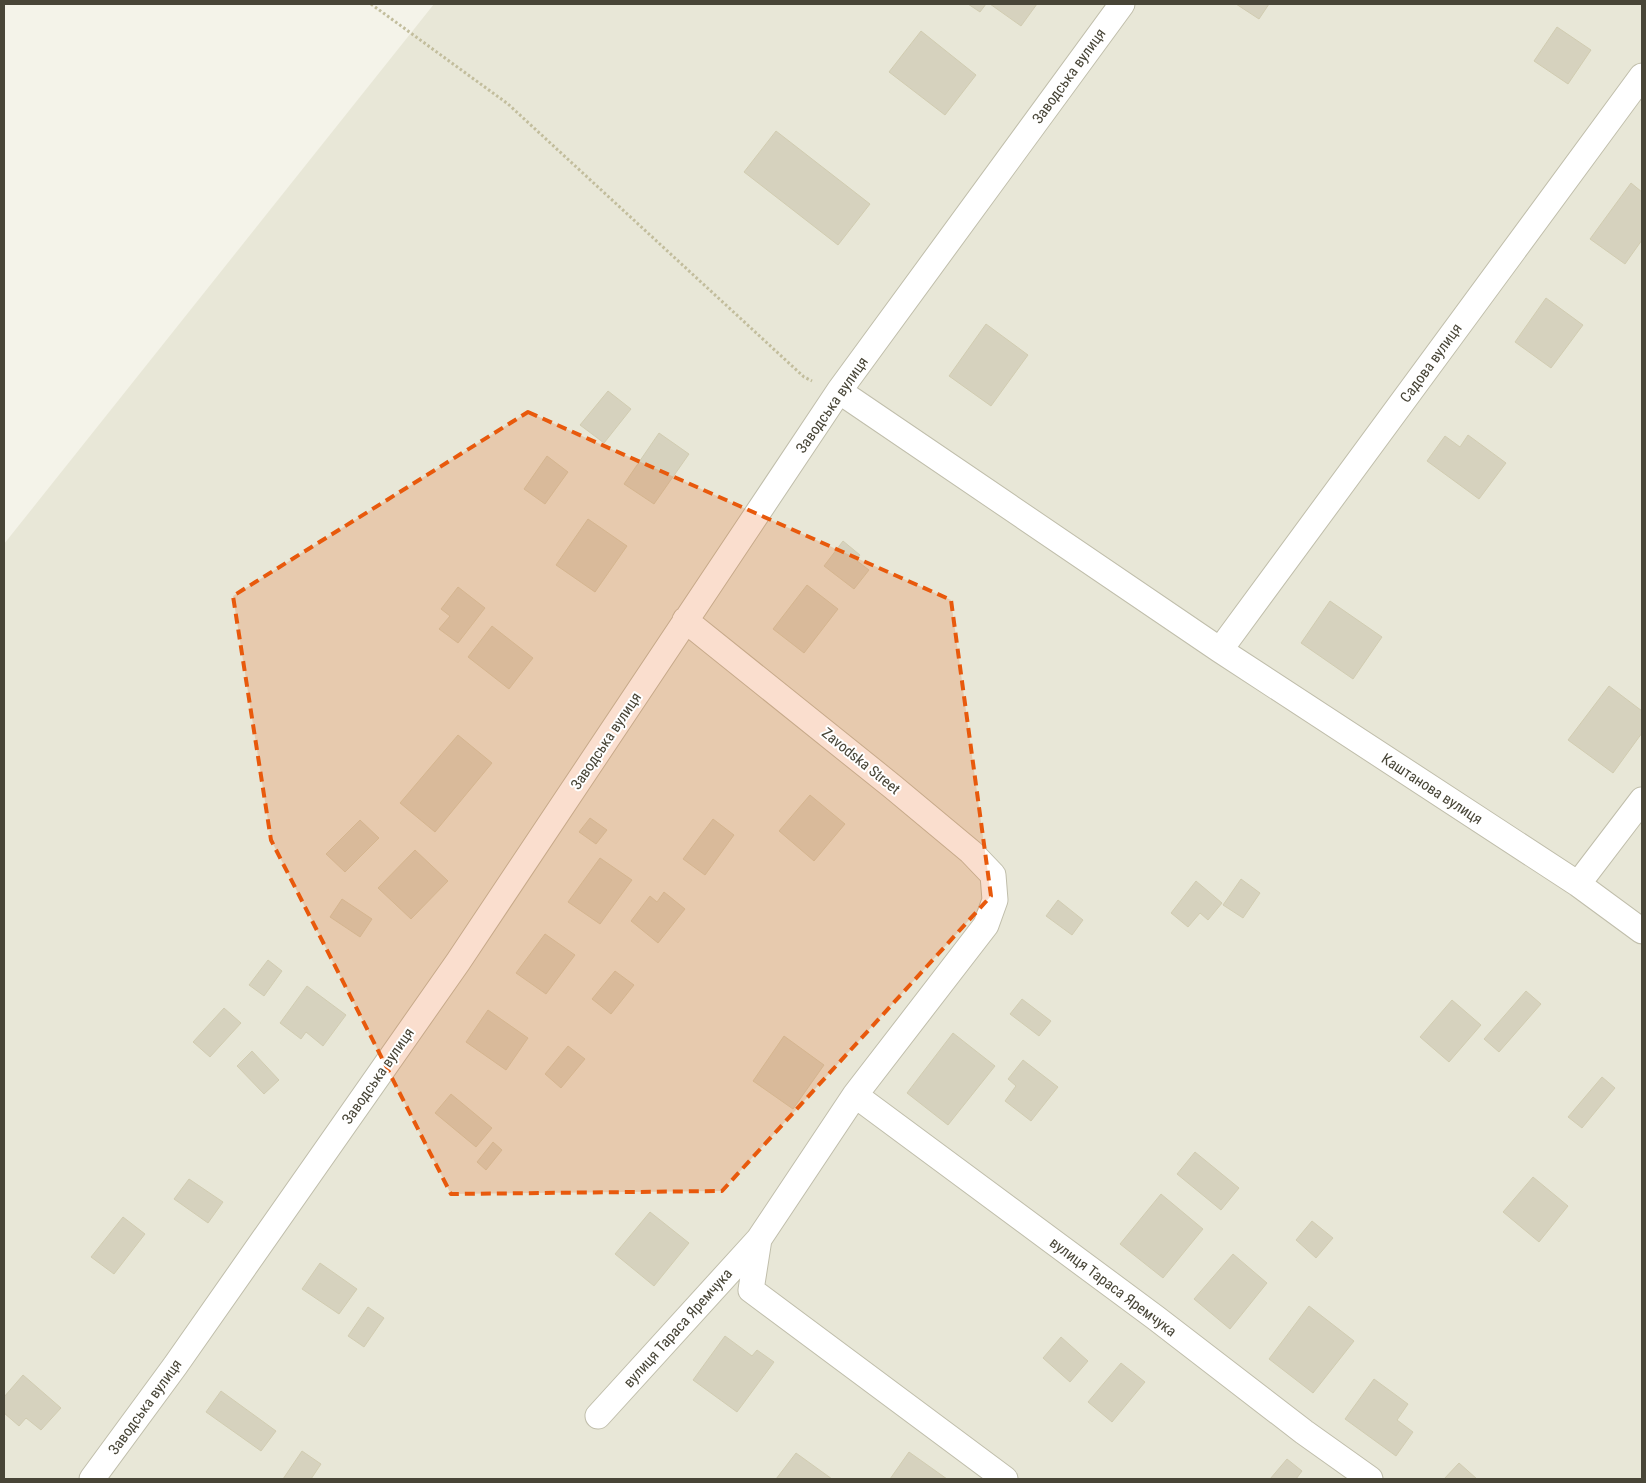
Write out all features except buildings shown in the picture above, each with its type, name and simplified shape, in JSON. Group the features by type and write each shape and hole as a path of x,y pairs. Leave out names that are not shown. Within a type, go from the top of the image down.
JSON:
{"street":[{"name":"Заводська вулиця","path":"92,1479 180,1358 458,962 839,391 1122,4"},
{"name":"Садова вулиця","path":"1220,650 1642,76"},
{"name":"Каштанова вулиця","path":"839,391 1220,650 1578,884 1642,931"},
{"name":"Zavodska Street","path":"685,620 893,786 971,852 993,874 995,900 986,925"},
{"path":"1578,884 1642,800"},
{"name":"вулиця Тараса Яремчука","path":"598,1416 759,1240 855,1095 986,925"},
{"name":"вулиця Тараса Яремчука","path":"855,1095 1156,1318 1304,1432 1370,1479"},
{"name":"вулиця Тараса Яремчука","path":"759,1240 751,1290 1005,1479"}],"path":[{"path":"371,4 508,104 804,378 839,391"}],"highlighted area":[{"path":"528,412 951,600 991,896 722,1191 451,1194 271,840 233,596"}],"shaded area":[{"path":"434,4 1642,4 1642,1479 4,1479 4,544"}]}
